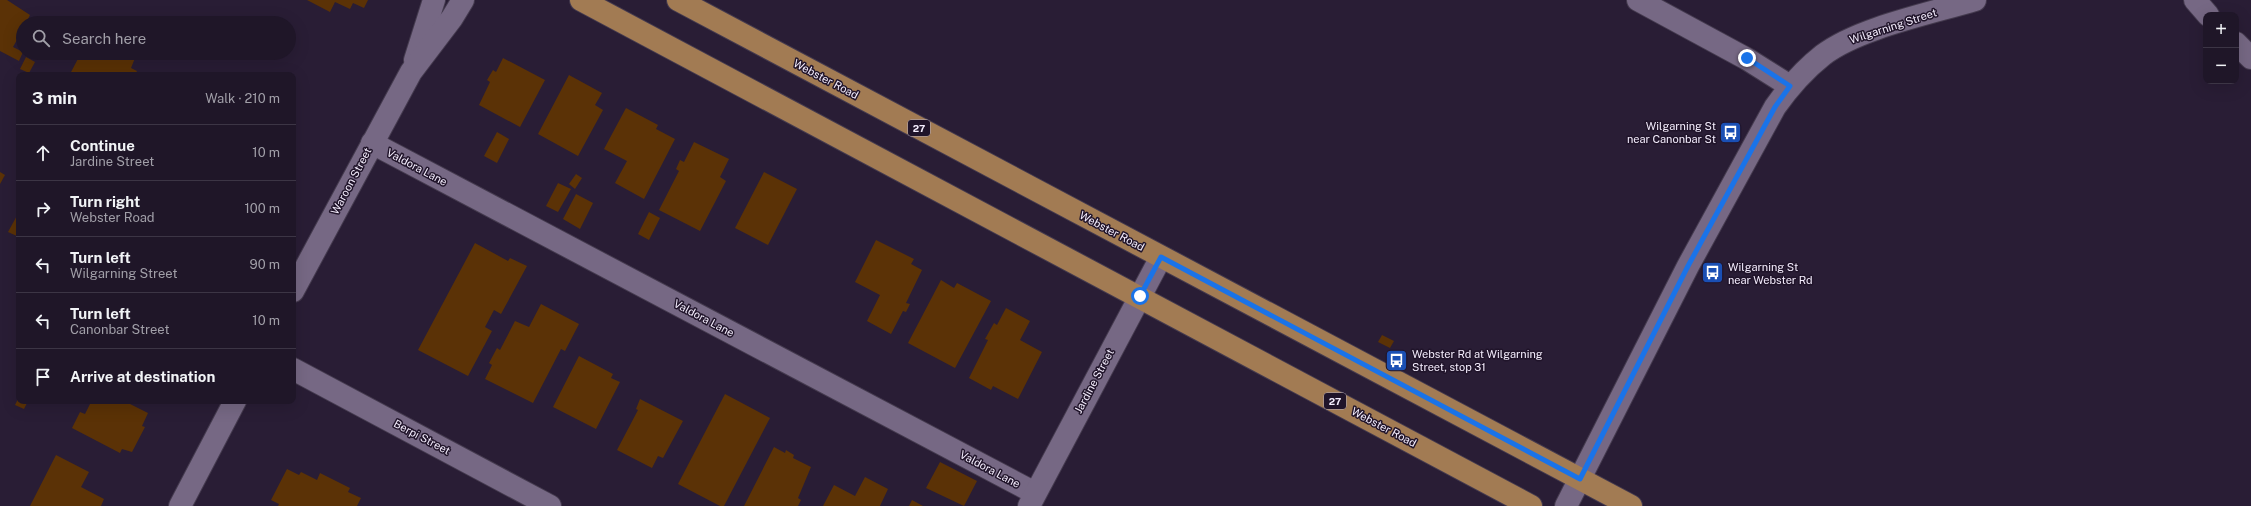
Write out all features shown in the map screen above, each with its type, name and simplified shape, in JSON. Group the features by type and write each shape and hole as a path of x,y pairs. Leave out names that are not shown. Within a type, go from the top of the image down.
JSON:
{"main road":[{"name":"Webster Road","path":"581,0 1140,296 1531,506"},
{"name":"Webster Road","path":"678,0 1631,506"}],"street":[{"name":"Waroon Street","path":"411,72 434,0"},
{"name":"Waroon Street","path":"296,285 411,72 452,18 463,0"},
{"path":"1638,0 1747,58 1790,86"},
{"name":"Wilgarning Street","path":"1566,506 1688,266 1775,107 1790,86 1824,55 1843,43 1864,34 1976,0"},
{"path":"2195,0 2205,12"},
{"path":"2239,46 2251,58"},
{"name":"Valdora Lane","path":"372,143 1032,500"},
{"name":"Jardine Street","path":"1032,500 1161,257"},
{"name":"Berpi Street","path":"296,371 550,506"},
{"path":"180,506 233,404"}],"building":[{"path":"0,0 7,0 30,15 16,16 16,42 13,47 16,48 16,59 0,51"},
{"path":"307,0 368,0 364,8 353,3 350,9 335,2 330,12"},
{"path":"503,58 545,80 520,127 479,105 490,82 487,80 493,70 496,72"},
{"path":"24,60 31,60 35,62 30,72 20,69"},
{"path":"77,60 134,60 131,68 137,71 136,72 71,72"},
{"path":"569,75 602,93 595,105 603,110 578,156 538,134"},
{"path":"626,108 658,125 656,129 675,139 644,199 615,183 627,161 604,149"},
{"path":"497,132 509,139 497,163 484,156"},
{"path":"694,142 729,159 720,177 726,181 700,231 659,210 679,171 676,169 680,160 684,162"},
{"path":"0,172 5,175 0,184"},
{"path":"764,172 797,189 768,245 735,228"},
{"path":"576,174 582,178 575,189 569,184"},
{"path":"558,183 571,189 558,212 546,206"},
{"path":"576,194 593,203 580,229 563,219"},
{"path":"649,212 660,218 649,240 638,234"},
{"path":"16,217 16,236 8,232"},
{"path":"876,240 914,259 911,264 922,270 906,303 910,304 906,312 903,311 891,334 867,321 880,295 855,282"},
{"path":"475,243 508,261 510,258 527,266 501,314 494,310 485,327 492,331 468,376 418,350"},
{"path":"941,280 954,288 957,283 991,301 955,368 908,343"},
{"path":"541,304 579,324 565,351 561,349 533,403 485,379 492,365 489,363 497,348 500,350 515,321 529,327"},
{"path":"1006,308 1030,321 1020,340 1042,352 1018,399 993,386 991,390 969,378 988,340 985,339 994,323 997,325"},
{"path":"1382,335 1394,341 1390,348 1378,342"},
{"path":"579,356 613,374 611,378 620,382 596,429 553,407"},
{"path":"725,394 770,418 724,506 720,506 678,484"},
{"path":"640,399 683,421 663,458 658,456 652,468 617,450 638,410 636,409"},
{"path":"16,403 26,404 24,409 15,405"},
{"path":"90,404 130,404 148,413 142,426 145,427 132,452 122,449 120,453 72,428 80,412 85,414"},
{"path":"774,447 785,453 786,450 794,455 793,458 811,467 798,498 801,500 798,506 744,506"},
{"path":"56,455 89,472 81,487 104,499 101,506 30,506"},
{"path":"940,462 977,481 964,506 926,488"},
{"path":"287,469 299,475 301,472 317,480 320,473 350,488 348,492 361,498 357,506 278,506 279,504 271,500"},
{"path":"865,477 888,489 880,506 823,506 834,485 855,496"},
{"path":"912,500 923,506 909,506"}],"place":[{"name":"Wilgarning St near Canonbar St","path":"1731,132"},
{"name":"Wilgarning St near Webster Rd","path":"1712,273"},
{"name":"Webster Rd at Wilgarning Street, stop 31","path":"1396,360"}],"route":[{"path":"1140,296 1161,257 1580,479 1688,266 1775,107 1790,86 1747,58"}]}
